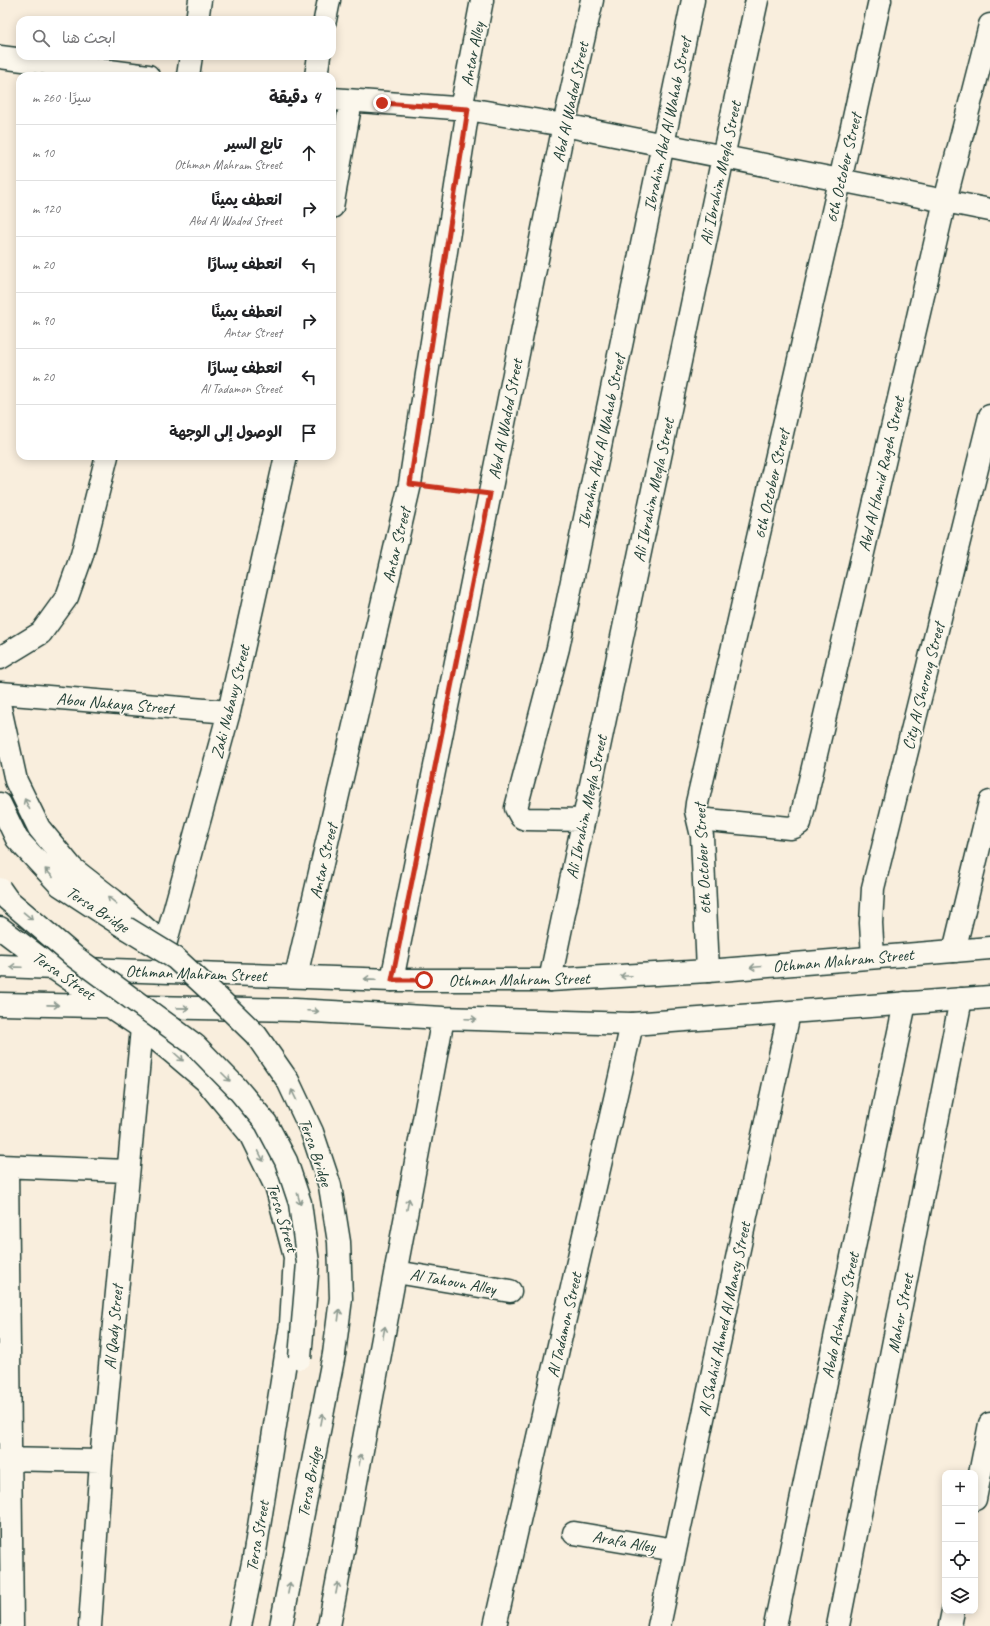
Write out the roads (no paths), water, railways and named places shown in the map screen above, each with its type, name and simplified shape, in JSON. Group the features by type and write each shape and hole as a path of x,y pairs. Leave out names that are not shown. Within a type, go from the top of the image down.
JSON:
{"street":[{"path":"198,16 200,0"},
{"path":"326,16 329,0"},
{"name":"Antar Alley","path":"465,109 482,0"},
{"name":"Abd Al Wadod Street","path":"392,980 564,125 592,0"},
{"name":"Ibrahim Abd Al Wahab Street","path":"584,820 526,819 521,817 516,808 558,648 693,0"},
{"name":"Ali Ibrahim Meqla Street","path":"550,980 757,0"},
{"name":"6th October Street","path":"708,971 702,836 696,811 697,803 840,181 880,0"},
{"name":"Abd Al Hamid Rageh Street","path":"698,819 790,828 800,823 945,201 990,25"},
{"path":"0,57 16,59"},
{"path":"23,60 117,72"},
{"path":"189,72 190,60"},
{"path":"317,72 318,60"},
{"path":"336,160 341,100 465,109 564,125 990,210"},
{"name":"Antar Street","path":"296,976 410,484 465,109"},
{"name":"City Al Sherouq Street","path":"873,957 871,923 873,888 990,416"},
{"path":"0,658 41,633 67,597 82,555 106,460"},
{"name":"Zaki Nabawy Street","path":"165,945 229,712 285,460"},
{"name":"Abou Nakaya Street","path":"0,693 229,712"},
{"path":"0,708 16,781 39,828 72,868 113,900 194,972"},
{"path":"954,950 990,802"},
{"name":"Tersa Bridge","path":"0,804 18,839 60,885 174,958 256,1035 288,1081 312,1132 330,1186 339,1242 341,1298 334,1354 281,1626"},
{"name":"Tersa Bridge","path":"0,889 7,899 75,956 195,1045 236,1087 266,1123 286,1161 300,1203 308,1262 300,1358 251,1626"},
{"name":"Tersa Street","path":"0,928 53,968 142,1028 206,1082 250,1134 277,1189 296,1257 291,1324 282,1392 254,1558 240,1626"},
{"name":"Othman Mahram Street","path":"0,966 392,980 550,980 708,971 990,948"},
{"name":"Othman Mahram Street","path":"0,1004 295,1010 443,1018 632,1024 990,997"},
{"name":"Maher Street","path":"838,1626 961,999"},
{"name":"Abdo Ashmawy Street","path":"775,1626 905,1003"},
{"name":"Al Shahid Ahmed Al Mansy Street","path":"659,1626 789,1013"},
{"path":"329,1626 443,1018"},
{"name":"Al Tadamon Street","path":"495,1626 632,1024"},
{"name":"Al Qady Street","path":"90,1626 101,1461 127,1171 142,1028"},
{"path":"12,1626 5,1459 3,1166 127,1171"},
{"name":"Al Tahoun Alley","path":"396,1272 510,1291"},
{"path":"978,1484 990,1424"},
{"path":"5,1459 101,1461"},
{"name":"Arafa Alley","path":"574,1533 675,1550"},
{"path":"950,1626 952,1614"}]}
